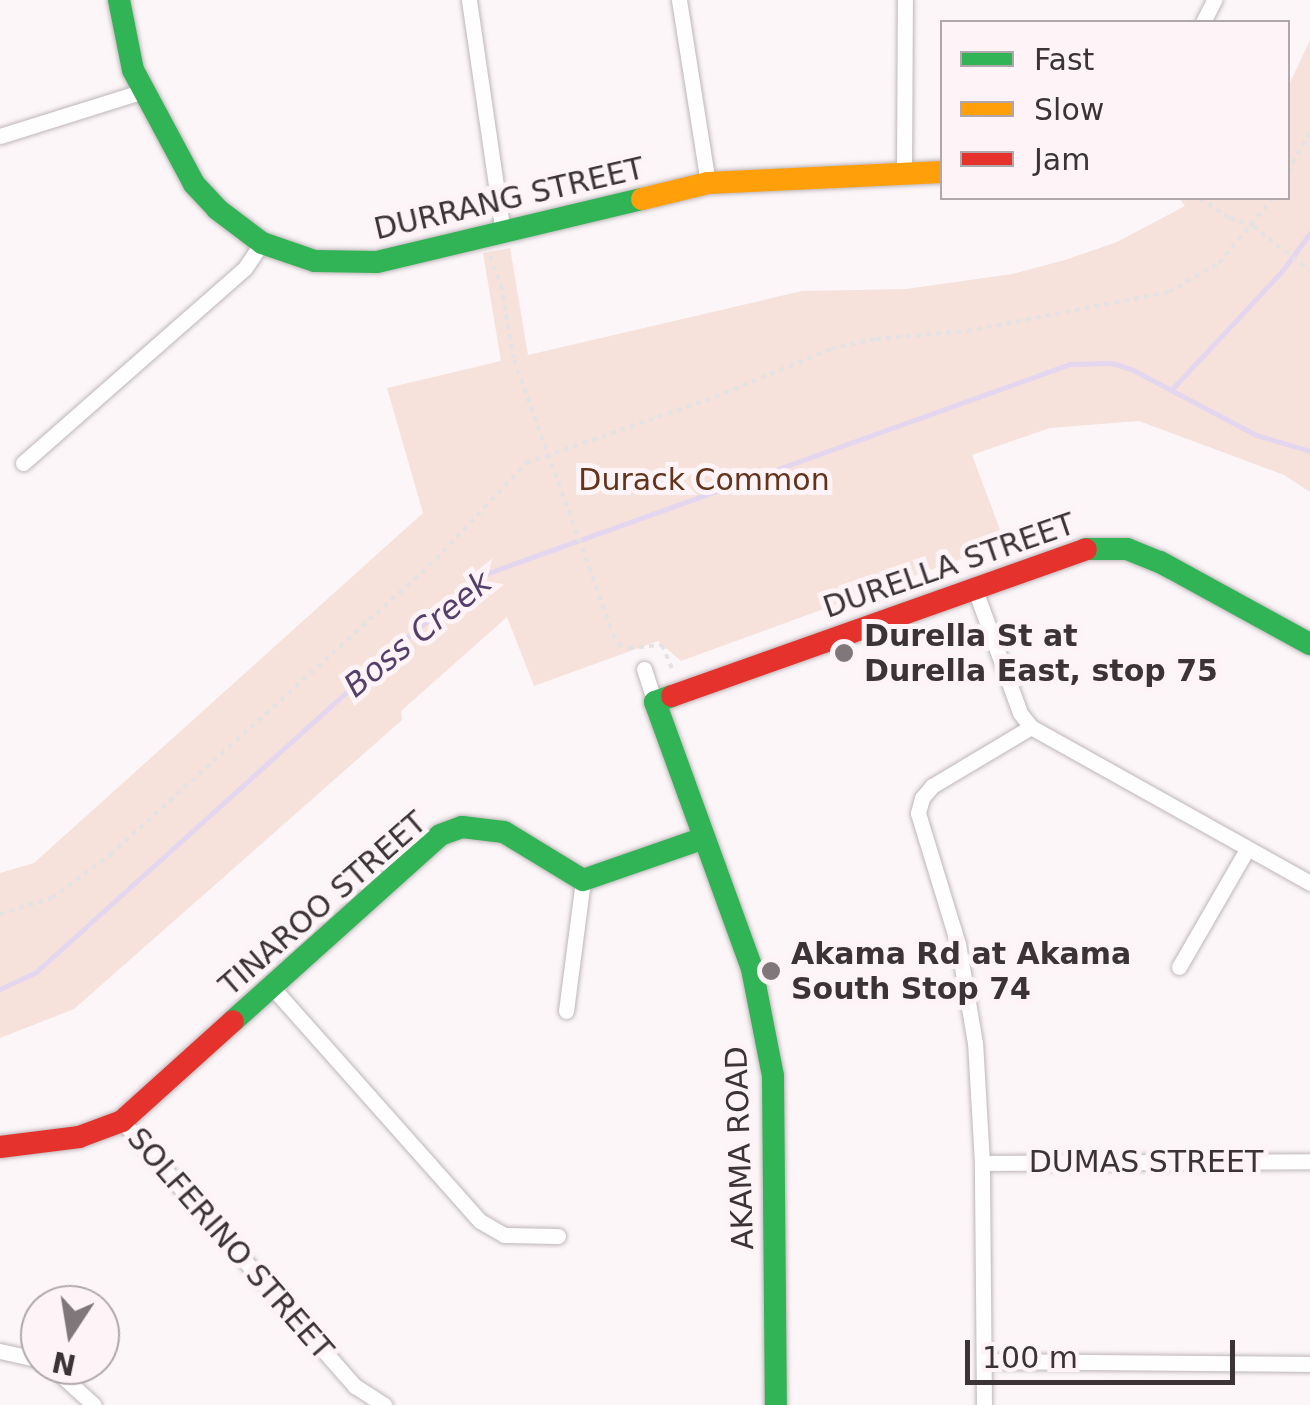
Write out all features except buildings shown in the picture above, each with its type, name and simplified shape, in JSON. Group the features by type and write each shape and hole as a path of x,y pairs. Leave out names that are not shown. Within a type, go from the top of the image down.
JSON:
{"street":[{"name":"DURRANG STREET","path":"119,0 124,40 144,91 194,184 216,209 262,243 300,257 343,264 377,262 708,184 940,172"},
{"path":"469,0 493,235"},
{"path":"679,0 708,184"},
{"path":"904,174 905,0"},
{"path":"0,136 144,91"},
{"path":"22,463 245,268 262,243"},
{"name":"DURELLA STREET","path":"655,702 1072,552 1101,546 1127,549 1160,562 1310,644"},
{"path":"974,587 1020,713 1031,727 1310,883"},
{"name":"AKAMA ROAD","path":"644,669 752,969 774,1076 776,1405"},
{"path":"984,1405 982,1163 975,1042 961,960 918,813 922,798 932,786 1031,727"},
{"name":"TINAROO STREET","path":"0,1146 79,1137 122,1121 440,835 462,827 504,832 583,880"},
{"path":"566,1012 583,880 704,838"},
{"path":"1179,967 1246,848"},
{"path":"272,987 480,1221 504,1235 558,1236"},
{"name":"SOLFERINO STREET","path":"122,1121 355,1386 384,1405"},
{"name":"DUMAS STREET","path":"982,1163 1310,1161"},
{"path":"984,1361 1310,1364"},
{"path":"72,1385 94,1405"}],"path":[{"path":"1290,168 1310,132"},
{"path":"1203,200 1230,218 1253,226 1310,270"},
{"path":"0,914 52,898 82,878 409,584 467,528 516,470 550,452 622,431 715,397 795,360 856,342 967,331 1169,292 1219,263 1271,200"},
{"path":"493,235 514,360 618,644 629,648 662,645 674,673"}],"green space":[{"name":"Durack Common","path":"1310,40 1310,492 1284,475 1139,421 1050,428 972,455 1005,543 681,661 658,641 534,686 507,617 401,711 402,720 74,1009 0,1038 0,873 34,863 423,513 387,388 501,361 483,253 510,248 528,355 802,291 906,289 1012,274 1117,242 1185,206 1180,200 1290,200 1290,83"}],"waterway":[{"path":"1172,389 1282,271 1310,233"},
{"name":"Boss Creek","path":"0,989 36,972 413,632 488,573 1070,364 1112,363 1131,369 1256,435 1310,451"}],"traffic: fast":[{"path":"119,0 133,70 194,184 217,209 262,243 315,261 377,262 642,199"},
{"path":"1086,549 1127,549 1160,562 1310,644"},
{"path":"672,696 655,702 752,969 773,1076 776,1405"},
{"path":"233,1021 440,835 462,827 504,832 583,880 704,838"}],"traffic: slow":[{"path":"642,199 708,183 940,172"}],"traffic: jam":[{"path":"672,696 1086,549"},
{"path":"0,1147 79,1137 122,1121 233,1021"}],"place":[{"name":"Durella St at Durella East, stop 75","path":"844,653"},
{"name":"Akama Rd at Akama South Stop 74","path":"771,971"}]}
